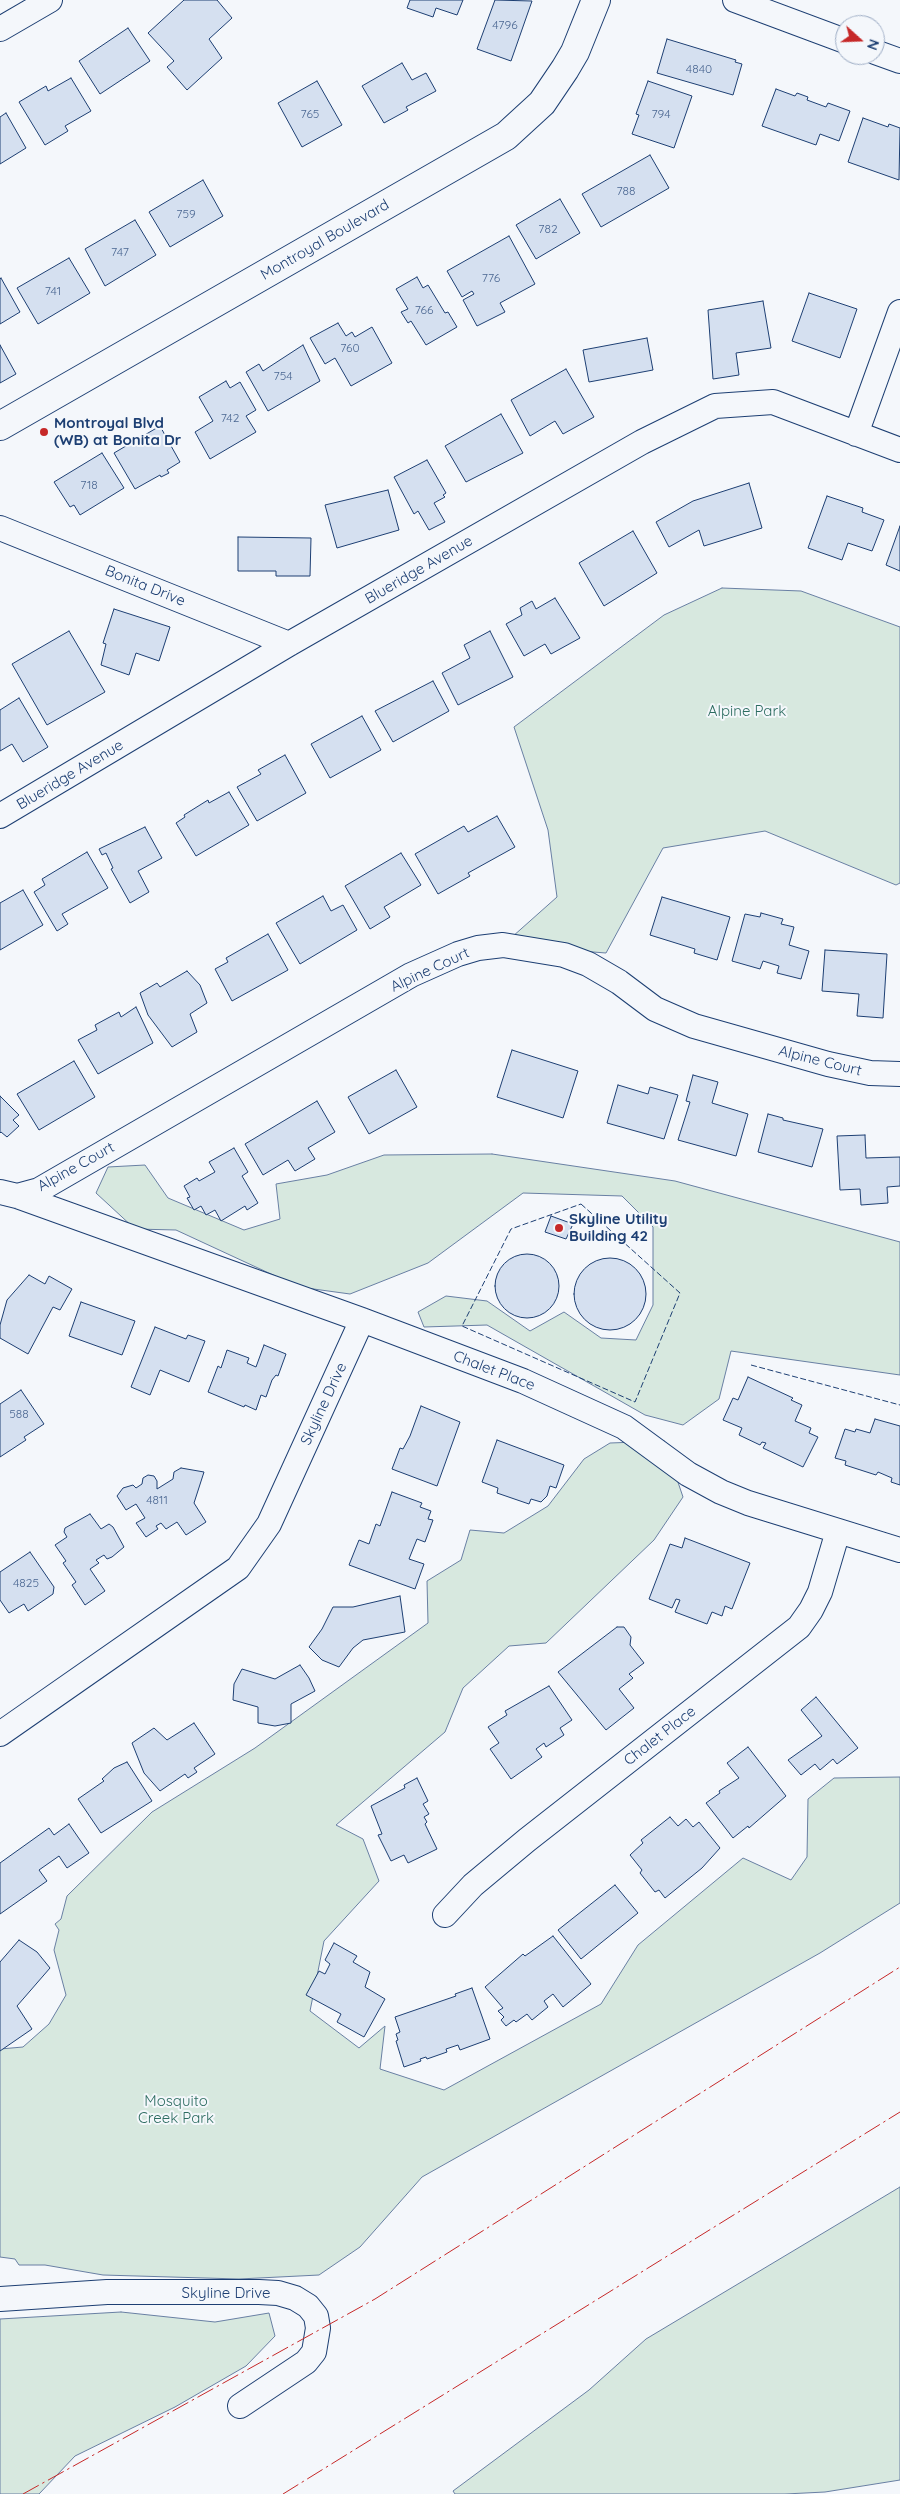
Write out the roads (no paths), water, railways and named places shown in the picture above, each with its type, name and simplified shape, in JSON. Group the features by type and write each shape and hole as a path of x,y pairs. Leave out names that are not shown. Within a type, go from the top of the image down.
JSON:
{"street":[{"path":"0,29 50,0"},
{"name":"Montroyal Boulevard","path":"0,426 506,136 542,102 565,69 575,52 596,0"},
{"path":"735,0 835,37"},
{"path":"885,56 900,61"},
{"path":"856,434 900,312"},
{"name":"Blueridge Avenue","path":"0,816 289,644 642,442 715,406 773,402 900,450"},
{"name":"Bonita Drive","path":"0,528 289,644"},
{"name":"Alpine Court","path":"8,1194 39,1190 411,976 458,954 478,948 503,945 564,955 588,964 619,982 655,1009 694,1026 828,1064 870,1073 900,1074"},
{"path":"8,1194 362,1320"},
{"name":"Chalet Place","path":"362,1320 523,1381 591,1411 624,1427 688,1474 721,1492 748,1503 900,1550"},
{"name":"Skyline Drive","path":"0,1734 238,1568 268,1524 362,1320"},
{"name":"Chalet Place","path":"445,1915 473,1885 527,1840 798,1627 811,1610 820,1592 838,1531"},
{"name":"Skyline Drive","path":"0,2299 107,2292 259,2292 278,2293 295,2298 308,2306 316,2316 318,2328 314,2352 306,2362 240,2406"}],"place":[{"name":"Montroyal Blvd (WB) at Bonita Dr","path":"44,432"},
{"name":"Skyline Utility Building 42","path":"559,1228"}],"park label":[{"name":"Alpine Park","path":"747,711"},
{"name":"Mosquito Creek Park","path":"176,2110"}]}
